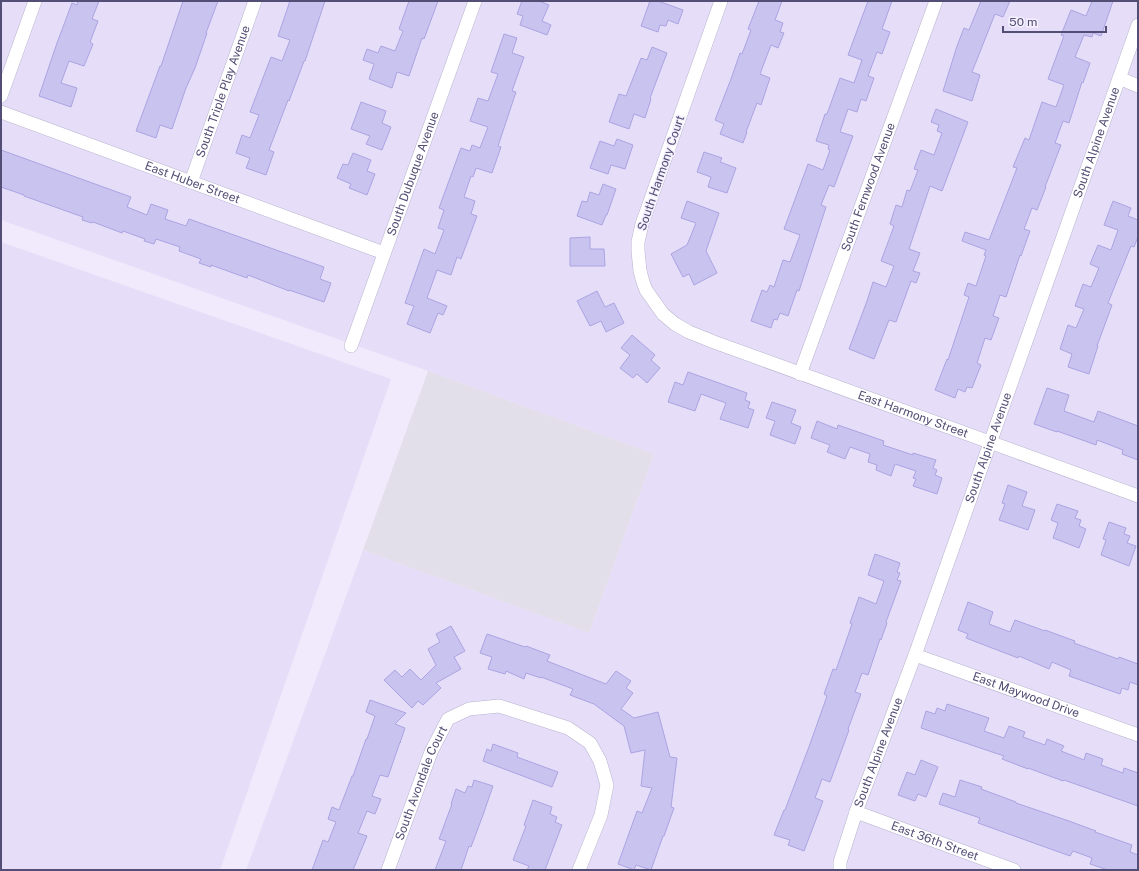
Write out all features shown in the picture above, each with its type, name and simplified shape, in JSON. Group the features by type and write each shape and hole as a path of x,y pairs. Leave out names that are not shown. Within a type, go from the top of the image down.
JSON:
{"street":[{"path":"1,96 35,1"},
{"name":"South Triple Play Avenue","path":"191,182 255,1"},
{"name":"South Dubuque Avenue","path":"351,346 475,1"},
{"name":"South Harmony Court","path":"721,1 642,224 638,242 642,282 663,314 684,330 800,374"},
{"name":"South Fernwood Avenue","path":"800,374 936,1"},
{"name":"South Alpine Avenue","path":"840,870 840,862 856,812 914,655 1138,25"},
{"path":"1119,78 1138,86"},
{"name":"East Huber Street","path":"1,112 384,253"},
{"name":"East Harmony Street","path":"800,374 1138,496"},
{"name":"East Maywood Drive","path":"914,655 1138,735"},
{"name":"South Avondale Court","path":"388,870 431,752 448,719 469,709 499,706 568,728 590,743 600,761 607,785 601,815 579,870"},
{"name":"East 36th Street","path":"856,812 1014,870"}],"shaded area":[{"path":"1,1 1138,1 1138,870 246,870 363,550 589,633 654,454 428,371 1,220"},
{"path":"1,242 391,379 220,870 1,870"},
{"path":"428,371 654,454 589,633 363,550"}],"building":[{"path":"78,1 99,1 92,19 98,21 90,42 93,44 84,66 69,61 61,83 77,88 71,107 39,96 72,3 77,5"},
{"path":"183,1 218,1 172,129 160,125 156,138 136,131 161,66"},
{"path":"290,1 325,1 305,61 269,150 274,152 266,175 246,168 250,158 236,153 242,135 250,138 259,115 250,112 271,57 282,61 290,40 278,36"},
{"path":"409,1 438,1 424,39 422,38 409,76 397,72 392,88 369,79 374,64 363,60 367,49 378,53 381,46 395,51 403,31 399,29"},
{"path":"522,1 539,1 549,5 542,21 551,25 547,35 520,25 523,16 517,14"},
{"path":"650,1 658,1 683,10 678,24 668,20 666,26 660,25 658,32 641,26"},
{"path":"759,1 782,1 775,20 783,23 780,32 784,33 778,48 771,45 760,74 770,78 761,105 757,103 743,143 720,134 724,124 715,120 740,53 742,54 751,30 748,29"},
{"path":"868,1 892,1 882,29 890,32 882,54 877,52 868,76 874,78 866,101 861,99 857,112 848,109 840,132 853,136 834,187 829,185 821,205 826,207 799,291 797,290 788,316 780,313 777,320 774,319 771,328 751,321 762,290 767,292 770,285 774,287 783,260 790,262 800,235 784,229 808,164 823,170 830,150 828,149 829,145 816,141 825,114 827,114 840,78 854,83 862,60 848,55"},
{"path":"981,1 1010,1 1003,17 995,14 972,72 980,75 972,101 943,91 964,28 969,30"},
{"path":"1092,1 1113,1 1101,36 1093,33 1092,37 1084,35 1075,57 1090,63 1083,83 1082,82 1069,123 1063,121 1055,143 1061,145 1037,210 1032,208 1024,229 1030,231 1006,297 1000,295 993,316 999,318 991,340 985,338 977,363 981,365 972,388 967,387 965,392 958,389 955,398 935,390 947,359 948,360 969,297 964,295 968,283 976,286 986,256 984,255 986,250 962,241 965,232 989,240 1017,168 1013,167 1025,138 1029,140 1042,102 1056,107 1064,85 1048,79 1064,36 1061,35 1071,10 1086,16"},
{"path":"504,34 517,38 512,53 524,57 512,91 516,92 498,146 501,147 492,173 476,168 473,177 471,176 464,197 475,201 471,214 477,216 461,259 457,257 451,275 437,270 427,298 447,306 443,315 438,313 430,333 407,324 414,306 405,303 424,249 435,254 444,230 438,228 444,210 439,208 461,148 470,151 472,145 480,148 488,127 470,121 478,98 488,101 498,74 491,72"},
{"path":"652,47 667,53 650,98 651,99 645,118 634,114 629,129 609,122 619,94 626,96 641,58 647,60"},
{"path":"361,102 386,111 382,123 391,127 382,150 366,144 370,136 351,129"},
{"path":"936,109 968,122 942,191 930,186 909,249 920,253 913,271 920,273 916,283 911,281 896,322 889,320 874,359 849,349 873,282 886,287 894,266 881,261 894,226 890,224 896,205 902,207 907,190 910,191 918,170 914,169 921,150 934,155 942,133 937,131 939,125 931,122"},
{"path":"617,139 633,145 625,169 611,165 608,174 590,168 600,141 614,146"},
{"path":"1,150 131,197 127,207 147,215 151,204 168,210 165,219 186,226 189,219 324,267 320,279 331,283 324,302 289,291 248,275 247,278 211,265 211,267 199,263 201,259 179,251 180,247 156,239 154,244 144,241 145,239 123,231 122,233 93,222 82,220 83,217 1,187"},
{"path":"704,152 722,158 720,162 736,168 727,193 708,187 711,177 697,172"},
{"path":"353,153 371,160 367,171 375,174 367,195 349,188 351,184 337,178 343,164 348,165"},
{"path":"603,184 616,189 602,225 577,216 582,201 587,202 590,192 599,195"},
{"path":"687,201 719,213 706,251 717,273 694,285 689,274 683,277 671,254 687,245 696,223 681,218"},
{"path":"1113,201 1131,208 1128,216 1138,220 1138,237 1134,247 1131,246 1108,303 1112,305 1097,346 1089,374 1068,367 1072,354 1060,349 1068,325 1076,328 1084,309 1075,306 1083,284 1091,287 1099,268 1090,264 1098,245 1111,250 1118,230 1104,225"},
{"path":"590,237 590,249 604,249 605,266 570,266 570,238"},
{"path":"597,291 605,307 614,303 624,323 606,332 601,321 590,326 577,301"},
{"path":"632,335 655,355 651,360 660,368 647,383 637,374 633,378 620,368 630,355 621,348"},
{"path":"688,372 747,393 745,400 750,402 748,408 754,410 748,428 720,419 726,403 701,394 695,411 668,402 675,382 683,385"},
{"path":"1047,388 1069,395 1064,411 1094,422 1098,411 1138,426 1138,460 1122,454 1123,450 1097,440 1096,445 1034,424"},
{"path":"772,402 796,410 791,423 801,427 795,444 770,435 775,421 766,418"},
{"path":"817,421 837,429 838,425 884,441 883,445 913,455 913,453 936,460 933,468 937,470 935,475 942,478 937,494 913,486 916,479 913,478 916,471 895,464 891,476 876,470 877,465 868,462 870,454 850,447 845,459 827,452 830,445 811,438"},
{"path":"1008,485 1027,492 1022,506 1035,510 1028,530 999,520 1005,504 1002,503"},
{"path":"1057,504 1078,511 1075,518 1081,520 1079,526 1086,529 1079,548 1053,538 1058,523 1051,520"},
{"path":"1109,522 1126,528 1124,534 1130,536 1127,543 1136,546 1129,566 1101,555 1106,540 1103,539"},
{"path":"875,554 900,563 897,572 900,573 897,580 901,581 868,675 862,673 855,692 861,694 830,782 822,779 815,798 823,801 804,851 788,845 790,840 774,835 810,744 827,696 824,694 833,669 836,670 852,624 850,623 859,597 876,604 884,581 868,575"},
{"path":"968,602 993,612 989,624 1010,632 1015,620 1075,641 1074,643 1118,659 1119,657 1138,664 1138,685 1130,682 1128,690 1122,688 1120,694 1069,676 1071,670 1052,662 1049,669 1019,656 1018,658 966,638 968,634 958,630"},
{"path":"451,626 465,651 454,657 461,669 436,683 441,688 423,705 418,701 412,708 384,680 395,670 402,677 410,669 421,680 436,665 428,649 440,642 436,634"},
{"path":"487,634 550,655 547,661 606,684 616,671 631,681 626,688 633,693 621,709 634,718 658,712 670,757 677,758 671,807 674,808 651,870 636,865 634,870 618,864 637,811 642,813 652,788 641,786 645,750 631,753 624,726 594,704 570,695 573,689 526,673 524,679 506,671 505,674 488,669 492,657 480,653"},
{"path":"370,700 406,713 395,724 405,728 388,777 380,775 372,796 381,799 375,814 367,811 358,833 367,836 353,870 312,870 323,840 328,842 336,822 328,819 332,807 339,810 375,716 366,712"},
{"path":"947,704 989,718 984,731 1004,738 1009,726 1025,732 1023,737 1045,745 1047,739 1064,746 1061,751 1084,760 1086,753 1103,759 1101,765 1123,773 1124,768 1138,773 1138,806 1028,769 1002,759 1004,756 921,728 926,711 935,714 937,708 945,711"},
{"path":"493,744 518,753 517,757 558,772 552,787 483,761 487,749 491,751"},
{"path":"921,760 938,767 926,797 918,794 915,801 898,795 907,772 915,775"},
{"path":"474,780 493,786 471,847 469,846 461,870 435,870 446,841 439,839 456,789 465,793 468,786 472,787"},
{"path":"960,780 982,787 981,789 1016,803 1132,845 1130,852 1138,855 1138,870 1108,870 1090,864 1092,858 1073,851 1070,856 978,823 980,818 939,804 943,793 955,797"},
{"path":"533,800 552,807 550,814 557,817 555,822 562,825 545,870 527,870 529,866 513,860 526,826 524,825"}]}
